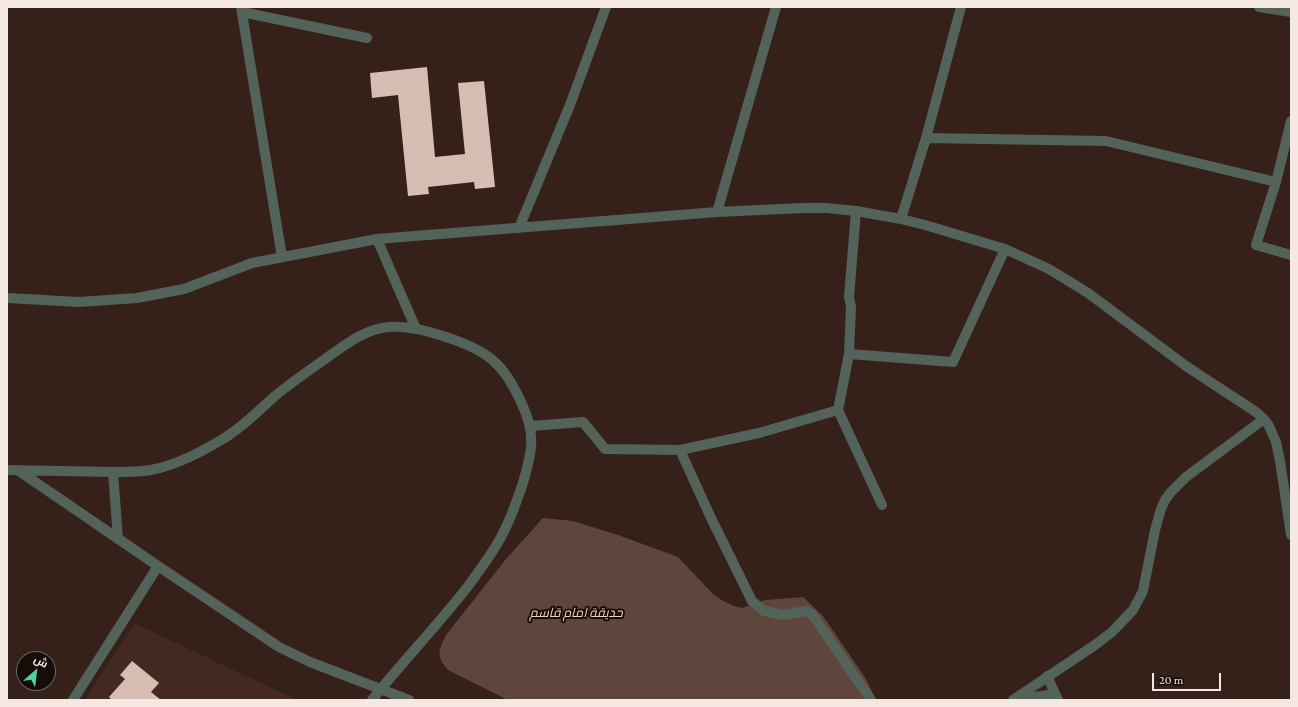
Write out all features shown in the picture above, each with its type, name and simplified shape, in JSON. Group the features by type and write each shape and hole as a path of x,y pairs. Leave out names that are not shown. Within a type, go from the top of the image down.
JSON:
{"street":[{"path":"519,228 570,105 606,7"},
{"path":"717,212 776,7"},
{"path":"901,219 926,138 961,7"},
{"path":"1259,7 1291,12"},
{"path":"282,257 241,9 367,38"},
{"path":"1291,121 1288,150 1256,245 1291,255"},
{"path":"926,138 1106,141 1276,182"},
{"path":"7,298 79,302 137,298 184,289 252,263 377,239 717,212 803,208 827,208 856,211 901,219 1004,249 1049,269 1088,293 1186,366 1241,401 1264,419 1276,442 1291,535"},
{"path":"856,211 849,297 851,307 849,354 838,410 882,505"},
{"path":"377,239 416,329"},
{"path":"849,354 953,362 1004,249"},
{"path":"7,470 113,472 150,470 182,460 225,438 246,423 274,397 305,373 357,337 372,330 400,326 416,329 460,342 490,356 509,379 531,426 532,444 517,500 498,544 485,564 450,609 372,700"},
{"path":"531,426 583,422 605,448 680,450 759,433 838,410"},
{"path":"1014,700 1047,676 1095,645 1112,632 1133,610 1143,591 1158,518 1171,492 1186,477 1264,419"},
{"path":"680,450 711,518 752,601 764,611 783,615 806,611 812,614 871,700"},
{"path":"18,471 279,647 310,662 408,700"},
{"path":"113,472 118,539"},
{"path":"73,700 158,566"},
{"path":"1014,700 1057,697 1047,676"}],"shaded area":[{"path":"134,623 297,700 85,700"}],"green space":[{"name":"حديقة امام قاسم","path":"543,518 573,521 618,535 678,557 713,594 734,606 742,608 765,600 803,597 823,616 866,679 876,700 508,700 448,670 440,657 441,645 446,635 506,559"}],"building":[{"path":"427,67 435,157 465,154 458,83 484,81 495,187 475,189 474,182 428,187 429,194 408,196 398,95 372,98 370,73"},
{"path":"132,661 159,683 151,692 161,700 112,700 109,697 125,679 120,675"}]}
